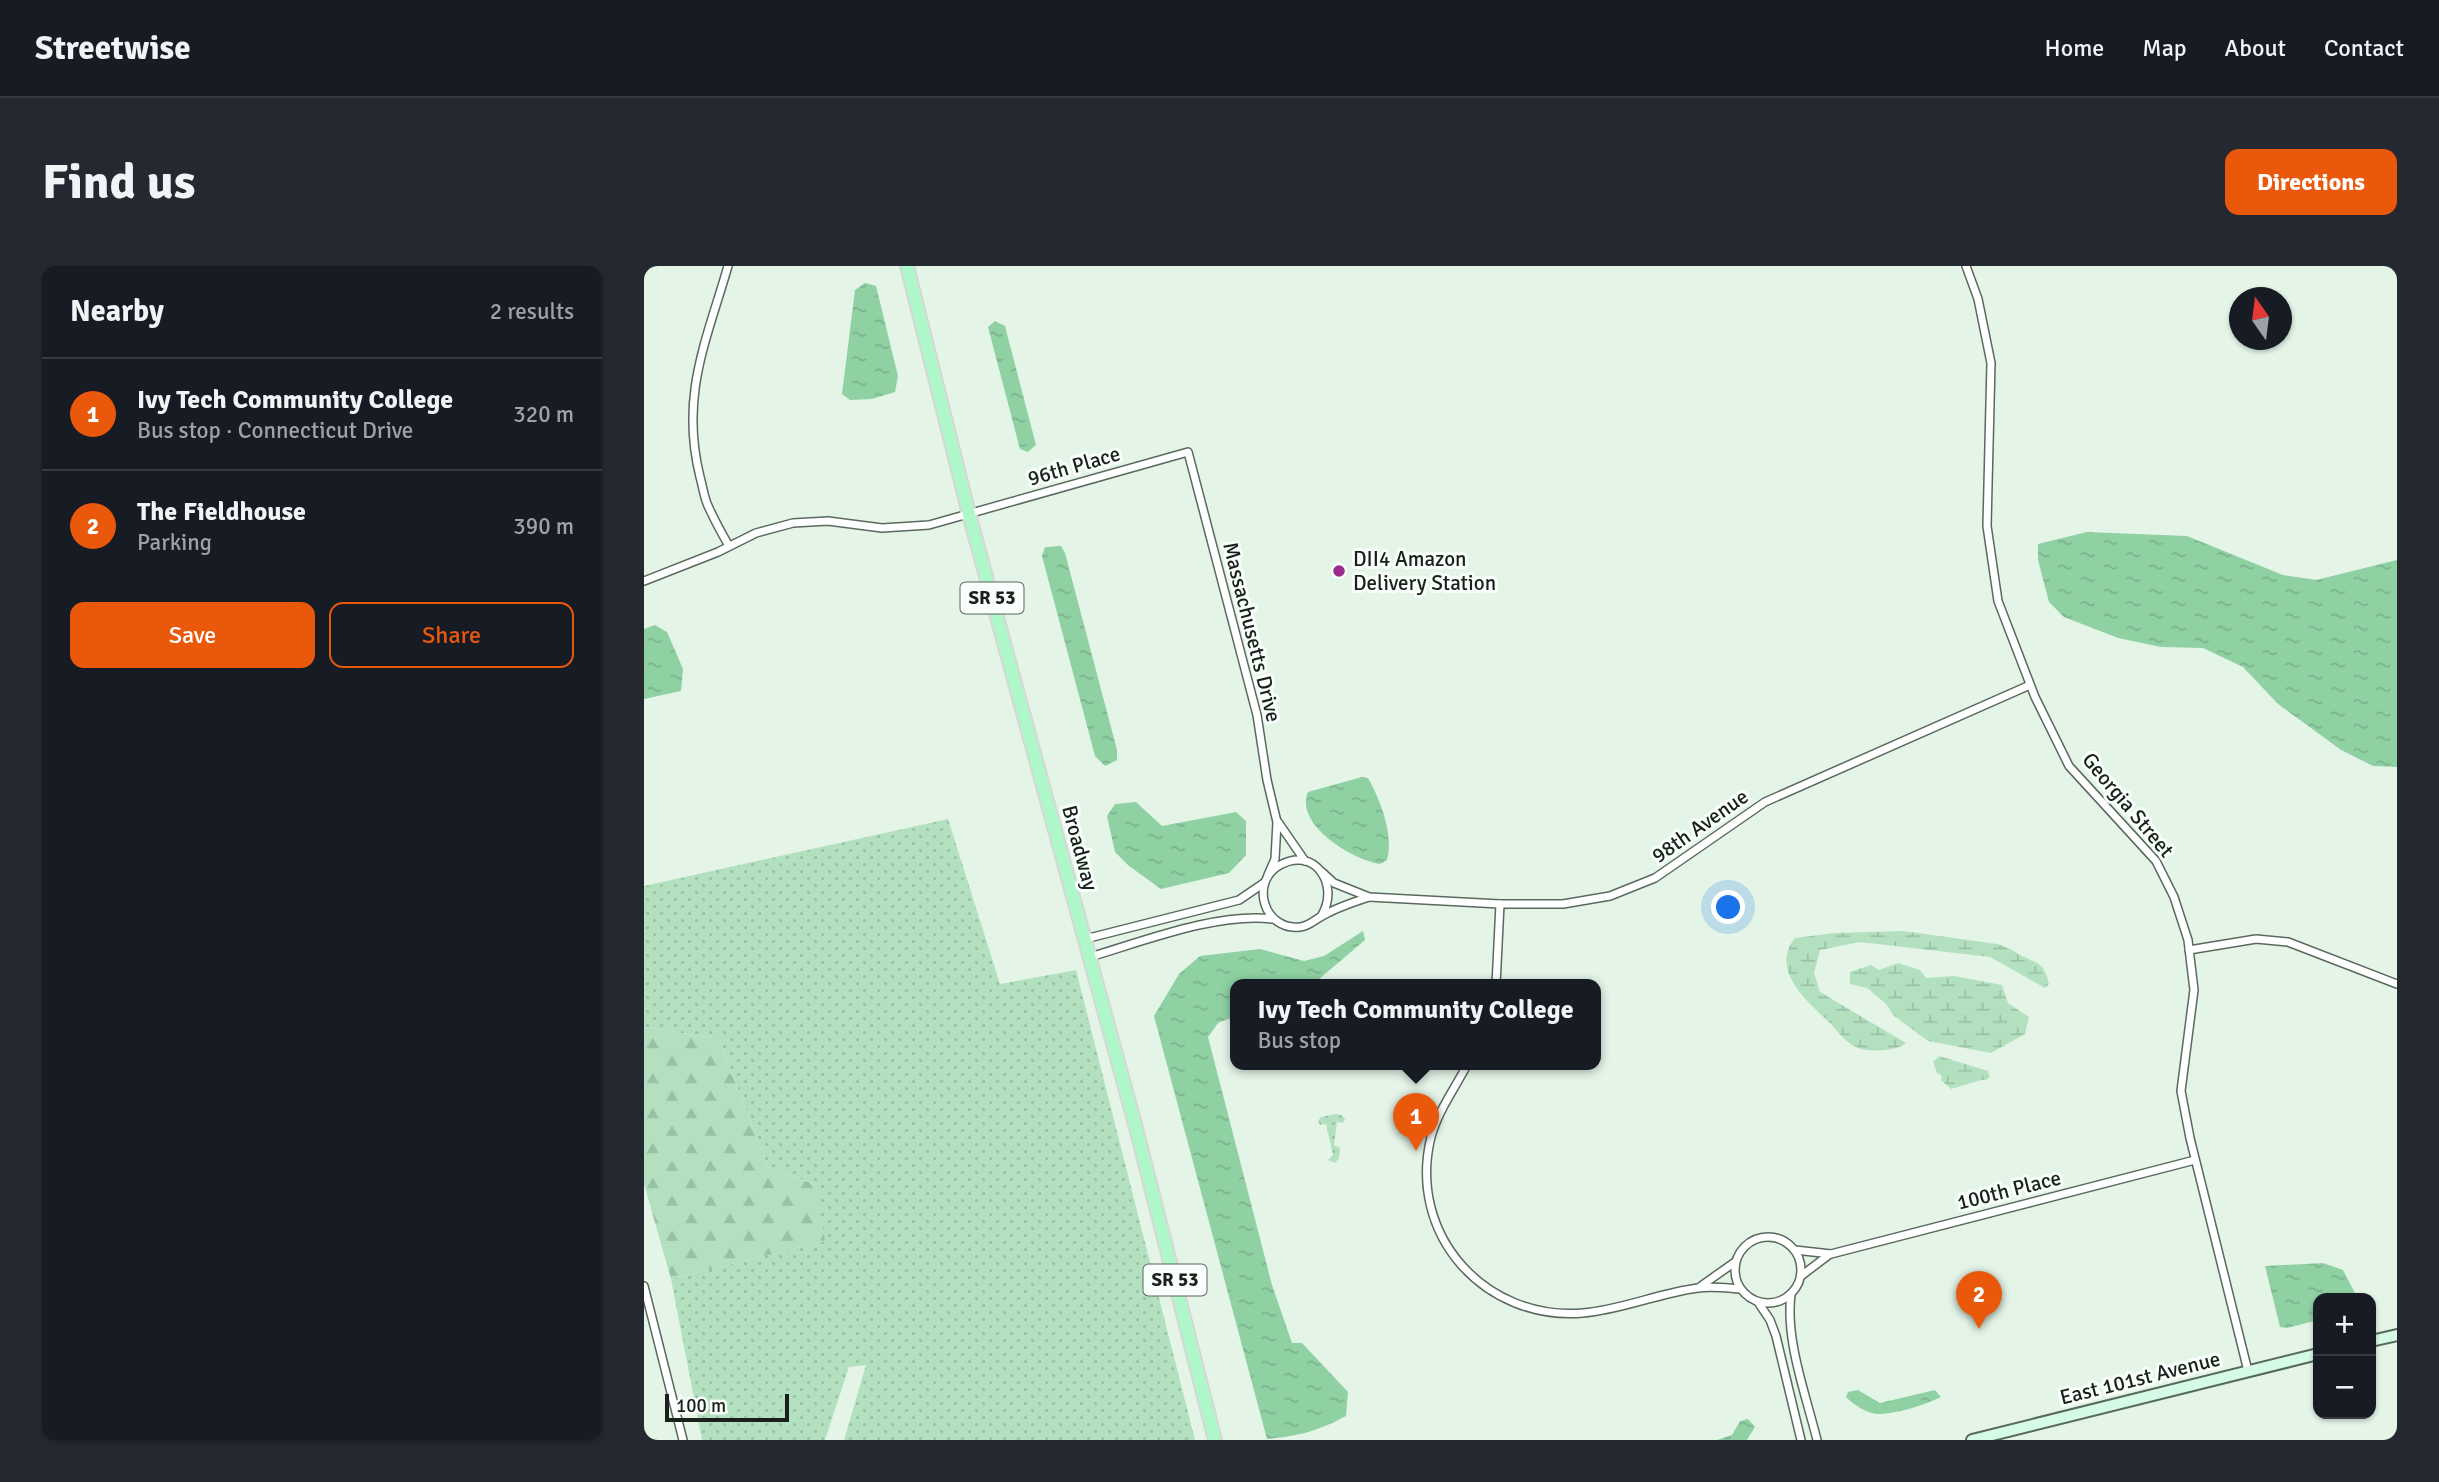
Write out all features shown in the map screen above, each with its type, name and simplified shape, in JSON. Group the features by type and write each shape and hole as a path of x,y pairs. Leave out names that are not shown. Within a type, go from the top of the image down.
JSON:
{"main road":[{"name":"Broadway","path":"907,266 970,514 1136,1128 1215,1440"}],"street":[{"path":"728,266 702,350 692,410 692,440 708,506 729,546"},
{"name":"Georgia Street","path":"1966,266 1978,299 1991,363 1987,526 1998,601 2031,685 2069,765 2156,861 2174,897 2189,950 2194,990 2181,1091 2195,1160 2248,1371"},
{"name":"96th Place","path":"644,581 756,533 793,523 828,521 882,528 929,525 1188,452"},
{"name":"Massachusetts Drive","path":"1188,452 1257,716 1277,822"},
{"name":"98th Avenue","path":"1090,957 1237,917 1274,919 1283,925 1304,927 1322,915 1369,897 1500,904 1563,904 1630,890 1655,878 1765,802 2031,685"},
{"path":"1277,822 1305,862"},
{"path":"1274,919 1263,902 1264,883 1276,852 1277,822"},
{"path":"1268,874 1285,862 1305,862"},
{"name":"98th Avenue","path":"1305,862 1334,883 1369,897"},
{"path":"1322,873 1330,894 1322,915"},
{"path":"1085,939 1240,900 1264,883"},
{"path":"1496,979 1500,904"},
{"path":"2189,950 2256,939 2288,942 2397,984"},
{"path":"1464,1070 1453,1087 1432,1135 1427,1185 1434,1217 1446,1245 1468,1273 1496,1296 1525,1308 1553,1313 1584,1313 1698,1288 1740,1290 1758,1302 1770,1320 1801,1440"},
{"name":"100th Place","path":"1795,1250 1831,1254 2195,1160"},
{"path":"1740,1290 1735,1276 1735,1262 1740,1251 1749,1242 1761,1237 1773,1237 1785,1241 1795,1250 1801,1276 1791,1294 1788,1315 1818,1440"},
{"name":"100th Place","path":"1801,1276 1831,1254"},
{"path":"1698,1288 1735,1262"},
{"path":"644,1287 682,1440"},
{"path":"1758,1302 1770,1303 1791,1294"},
{"path":"2376,1340 2397,1335"},
{"name":"East 101st Avenue","path":"1972,1440 2313,1355"}],"green space":[{"path":"948,819 1000,984 1076,970 1195,1440 844,1440 866,1365 849,1367 825,1440 702,1440 671,1279 824,1241 816,1185 768,1167 719,1039 644,1027 644,886"},
{"path":"1903,931 2003,946 2039,964 2045,971 2049,984 2045,988 1990,957 1860,942 1820,950 1814,973 1820,992 1906,1043 1888,1050 1859,1048 1841,1036 1794,985 1786,962 1788,950 1795,938 1835,933"},
{"path":"1898,963 1920,970 1926,978 1954,976 2002,985 2008,1003 2029,1017 2025,1034 1991,1053 1928,1041 1893,1015 1886,1004 1867,988 1850,984 1850,972 1871,965 1879,970"},
{"path":"644,1027 719,1039 768,1167 816,1185 825,1241 671,1279 644,1184"},
{"path":"1939,1056 1988,1071 1990,1077 1951,1089 1941,1080 1942,1076 1937,1073 1933,1062"},
{"path":"1335,1114 1345,1119 1343,1123 1337,1122 1334,1145 1340,1148 1339,1158 1335,1163 1328,1160 1333,1155 1326,1124 1320,1125 1318,1121 1321,1117"}],"water":[{"path":"865,283 876,286 898,376 895,392 872,399 850,400 842,394 855,290"},
{"path":"995,321 1005,326 1036,445 1028,452 1020,449 988,327"},
{"path":"2087,532 2187,536 2283,575 2316,580 2397,560 2397,767 2373,766 2341,750 2278,704 2243,667 2203,648 2161,647 2118,638 2064,617 2049,602 2038,560 2038,544"},
{"path":"1061,546 1117,750 1117,760 1105,766 1095,756 1042,556 1045,547"},
{"path":"655,625 667,632 683,669 681,691 644,699 644,629"},
{"path":"1362,777 1368,778 1373,787 1387,829 1387,860 1380,864 1355,856 1329,839 1310,817 1306,804 1308,792"},
{"path":"1136,802 1162,826 1236,812 1246,821 1246,855 1229,873 1161,889 1129,866 1115,852 1107,816 1115,804"},
{"path":"1363,931 1365,940 1319,979 1230,979 1230,1018 1218,1023 1208,1037 1272,1285 1292,1343 1302,1343 1348,1392 1346,1416 1308,1432 1267,1439 1154,1016 1179,974 1200,956 1260,949 1304,961 1324,956"},
{"path":"2323,1263 2343,1270 2355,1293 2313,1293 2313,1321 2287,1328 2280,1327 2265,1266"},
{"path":"1858,1390 1880,1403 1935,1390 1941,1397 1919,1406 1876,1414 1862,1409 1846,1397 1848,1392"},
{"path":"1748,1419 1755,1427 1747,1440 1717,1440 1732,1435 1740,1421"}],"place":[{"name":"DII4 Amazon Delivery Station","path":"1339,571"},
{"name":"Ivy Tech Community College","path":"1416,1151"},
{"name":"The Fieldhouse","path":"1979,1329"}]}
